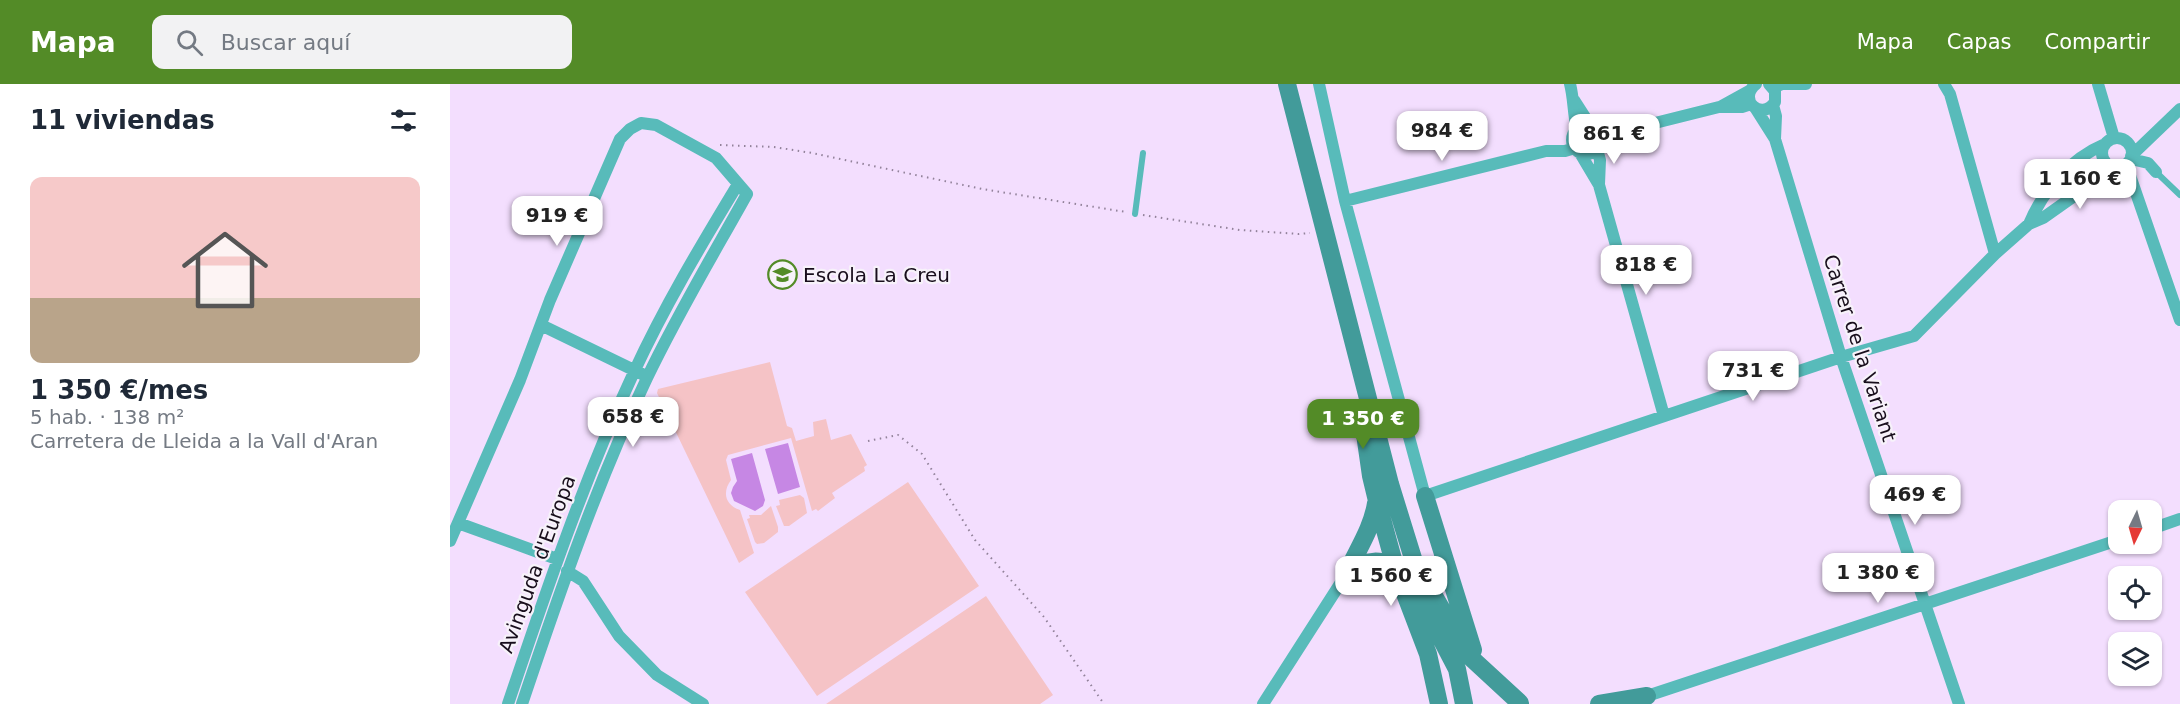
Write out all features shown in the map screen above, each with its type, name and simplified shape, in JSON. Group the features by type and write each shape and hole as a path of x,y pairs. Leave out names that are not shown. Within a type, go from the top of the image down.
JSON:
{"main road":[{"path":"1287,84 1390,484 1433,623 1457,669 1464,704"},
{"path":"1353,339 1371,476 1396,570 1428,654 1439,704"},
{"path":"1425,496 1477,664"},
{"path":"1347,573 1370,527 1377,501"},
{"path":"1410,550 1462,646 1477,664 1521,704"},
{"path":"1347,573 1359,564 1370,561 1380,561 1396,570 1412,589 1433,623"},
{"path":"1599,704 1640,700"},
{"path":"1504,704 1521,704"}],"street":[{"path":"1319,84 1346,201 1425,496 1841,357 1914,336 1995,254 2029,224 2043,218 2101,177 2111,167"},
{"path":"1570,84 1575,119 1575,132 1572,139 1599,185 1664,416"},
{"path":"1346,201 1546,151 1577,150 1589,154 1597,138 1719,107 1753,106 1765,110 1773,94 1791,93 1805,84"},
{"path":"2098,84 2109,141 2102,156 2111,167 2119,168 2129,160 2180,109"},
{"path":"1753,86 1749,100 1753,106"},
{"path":"1719,107 1753,86"},
{"path":"1948,87 1995,254"},
{"name":"Carrer de la Variant","path":"1773,94 1776,116 1774,139"},
{"path":"1574,100 1597,138 1600,160 1599,185"},
{"name":"Carrer de la Variant","path":"1753,106 1774,139 1841,357 1959,704"},
{"path":"450,541 620,139 640,123 656,125 716,158 738,184"},
{"path":"1546,151 1584,126 1597,138"},
{"path":"2029,224 2039,201 2070,165 2086,152 2109,141 2128,142 2129,160 2180,320"},
{"path":"2129,160 2148,163 2156,172"},
{"name":"Avinguda d'Europa","path":"508,704 557,559 614,416 685,273 738,184 747,194 696,284 627,423 567,571 522,704"},
{"path":"541,325 648,377"},
{"path":"2162,525 2180,519"},
{"path":"458,523 557,559"},
{"path":"1640,700 2108,543"},
{"path":"567,571 584,581 619,636 657,675 703,704"},
{"path":"1263,704 1347,573"}],"lane":[{"path":"1135,214 1143,153"},
{"path":"2156,172 2180,195"}],"path":[{"path":"714,145 774,147 812,153 982,189 1240,230 1299,234 1325,231"},
{"path":"868,441 898,435 922,454 975,540 1044,617 1104,704"}],"shaded area":[{"path":"770,362 787,426 792,428 796,441 814,436 813,422 826,419 831,440 851,434 867,465 864,467 865,471 832,493 835,498 818,511 816,509 812,511 791,438 728,455 726,460 731,480 726,489 726,498 731,505 740,510 754,553 739,563 657,393 658,389"},
{"path":"788,443 800,487 778,494 765,449"},
{"path":"752,453 765,500 763,506 755,511 734,501 731,493 737,481 731,459"},
{"path":"908,482 979,586 817,696 745,592"},
{"path":"800,495 804,498 807,513 789,526 784,526 776,506 780,505 779,500"},
{"path":"771,506 778,532 764,543 757,544 747,519 750,518 749,515 761,515"},
{"path":"986,596 1053,695 1040,704 826,704"}],"place":[{"name":"Escola La Creu","path":"782,275"}]}
